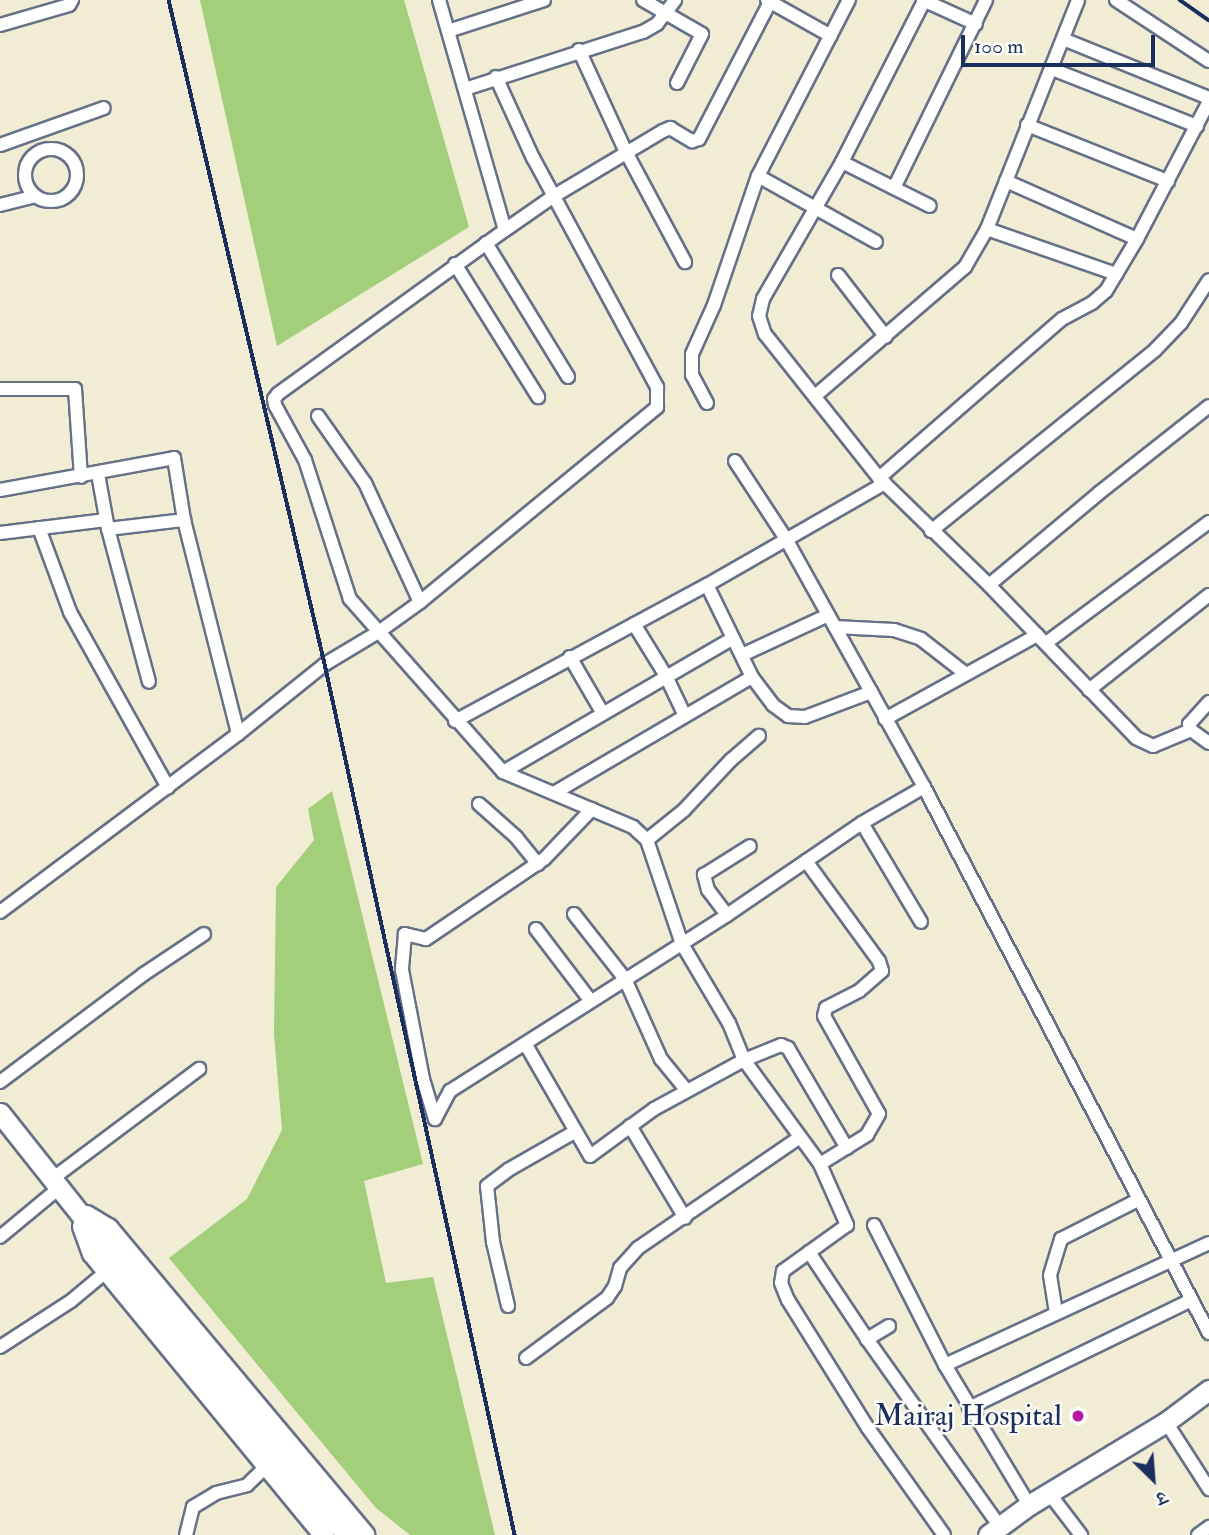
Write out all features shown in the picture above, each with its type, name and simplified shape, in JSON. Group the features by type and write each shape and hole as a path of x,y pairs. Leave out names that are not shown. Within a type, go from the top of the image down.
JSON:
{"street":[{"path":"0,25 69,5 72,0"},
{"path":"439,0 505,230"},
{"path":"448,31 544,0"},
{"path":"643,0 702,34 677,83"},
{"path":"466,89 579,50 643,32 666,14 674,0"},
{"path":"707,403 692,374 692,354 714,305 758,176 849,0"},
{"path":"976,24 923,0 842,162 763,299 760,316 765,334 882,481 989,585 1144,744 1153,747 1164,744 1191,730"},
{"path":"894,188 986,0"},
{"path":"816,397 965,267 987,229 1078,0"},
{"path":"1115,0 1209,61"},
{"path":"831,36 769,1 699,139 692,141 670,128 554,195 455,264 274,399 310,473 350,599 503,772 633,827 647,841 682,944 729,1023 744,1060 820,1164 847,1224 783,1271 781,1283 788,1300 868,1428 944,1535"},
{"path":"455,720 708,585 882,481 1062,319 1092,303 1105,290 1137,239 1209,100 1063,39"},
{"path":"579,50 626,152 685,262"},
{"path":"1052,69 1197,126"},
{"path":"0,912 238,734 325,664 380,631 420,601 657,407 657,387 554,195 496,77"},
{"path":"0,145 104,108"},
{"path":"1027,125 1168,181"},
{"path":"0,205 35,196 54,201 72,191 78,172 68,155 48,149 31,159 25,178 35,196"},
{"path":"842,162 930,206"},
{"path":"758,176 876,242"},
{"path":"1006,181 1137,239"},
{"path":"987,229 1116,274"},
{"path":"486,243 568,377"},
{"path":"455,264 538,397"},
{"path":"838,275 886,337"},
{"path":"931,531 1156,350 1204,301 1209,280"},
{"path":"0,388 75,389 81,477"},
{"path":"989,585 1209,406"},
{"path":"318,416 365,483 420,601"},
{"path":"0,490 174,458 184,520 238,734"},
{"path":"735,461 786,539 872,692 1209,1333"},
{"path":"98,474 107,524 149,682"},
{"path":"0,533 39,528 184,520"},
{"path":"885,719 965,674 1041,639 1209,522"},
{"path":"39,528 70,612 168,787"},
{"path":"708,585 752,677 773,705 788,716 805,718 872,692"},
{"path":"1089,690 1209,596"},
{"path":"742,655 828,615"},
{"path":"635,624 666,676 685,716"},
{"path":"835,627 894,630 921,639 965,674"},
{"path":"503,772 733,638"},
{"path":"570,657 602,712"},
{"path":"554,793 752,677"},
{"path":"1209,702 1190,720 1191,730 1209,743"},
{"path":"647,841 684,810 731,760 758,736"},
{"path":"592,809 538,864 426,939 405,934 402,970 423,1079 435,1119 450,1091 727,915 862,823 924,788"},
{"path":"480,804 516,836 538,864"},
{"path":"862,823 921,922"},
{"path":"727,915 708,890 704,876 750,846"},
{"path":"806,861 879,961 882,971 879,977 859,991 827,1008 824,1016 879,1114 867,1135 820,1164"},
{"path":"574,914 625,979 661,1059 687,1091"},
{"path":"536,929 590,1000"},
{"path":"0,1082 144,974 204,934"},
{"path":"526,1045 590,1156 630,1126 687,1091 744,1060 781,1045 788,1048 847,1148"},
{"path":"0,1237 55,1184 199,1069"},
{"path":"0,1114 96,1234 347,1535"},
{"path":"630,1126 685,1218"},
{"path":"508,1306 493,1242 487,1186 508,1170 576,1131"},
{"path":"526,1358 607,1297 626,1259 800,1137"},
{"path":"1056,1313 1050,1275 1061,1239 1138,1200"},
{"path":"76,1209 92,1253 324,1535"},
{"path":"76,1209 108,1228 365,1535"},
{"path":"874,1225 944,1365 1029,1505"},
{"path":"944,1365 1209,1243"},
{"path":"809,1252 994,1531 1029,1505 1166,1422 1209,1391"},
{"path":"0,1347 71,1301 107,1271"},
{"path":"969,1408 1191,1300"},
{"path":"867,1339 889,1326"},
{"path":"1166,1422 1209,1489"},
{"path":"186,1535 193,1507 216,1493 247,1485 268,1465"},
{"path":"1049,1493 1081,1535"},
{"path":"1198,1535 1209,1527"}],"green space":[{"path":"200,0 404,0 469,227 277,346"},
{"path":"332,791 423,1164 364,1181 386,1283 433,1277 495,1535 410,1535 376,1508 169,1258 247,1199 282,1130 274,1034 276,887 314,840 308,809"}],"railway":[{"path":"169,0 325,664 515,1535"},
{"path":"1180,0 1209,20"}],"place":[{"name":"Mairaj Hospital","path":"1078,1416"}]}
